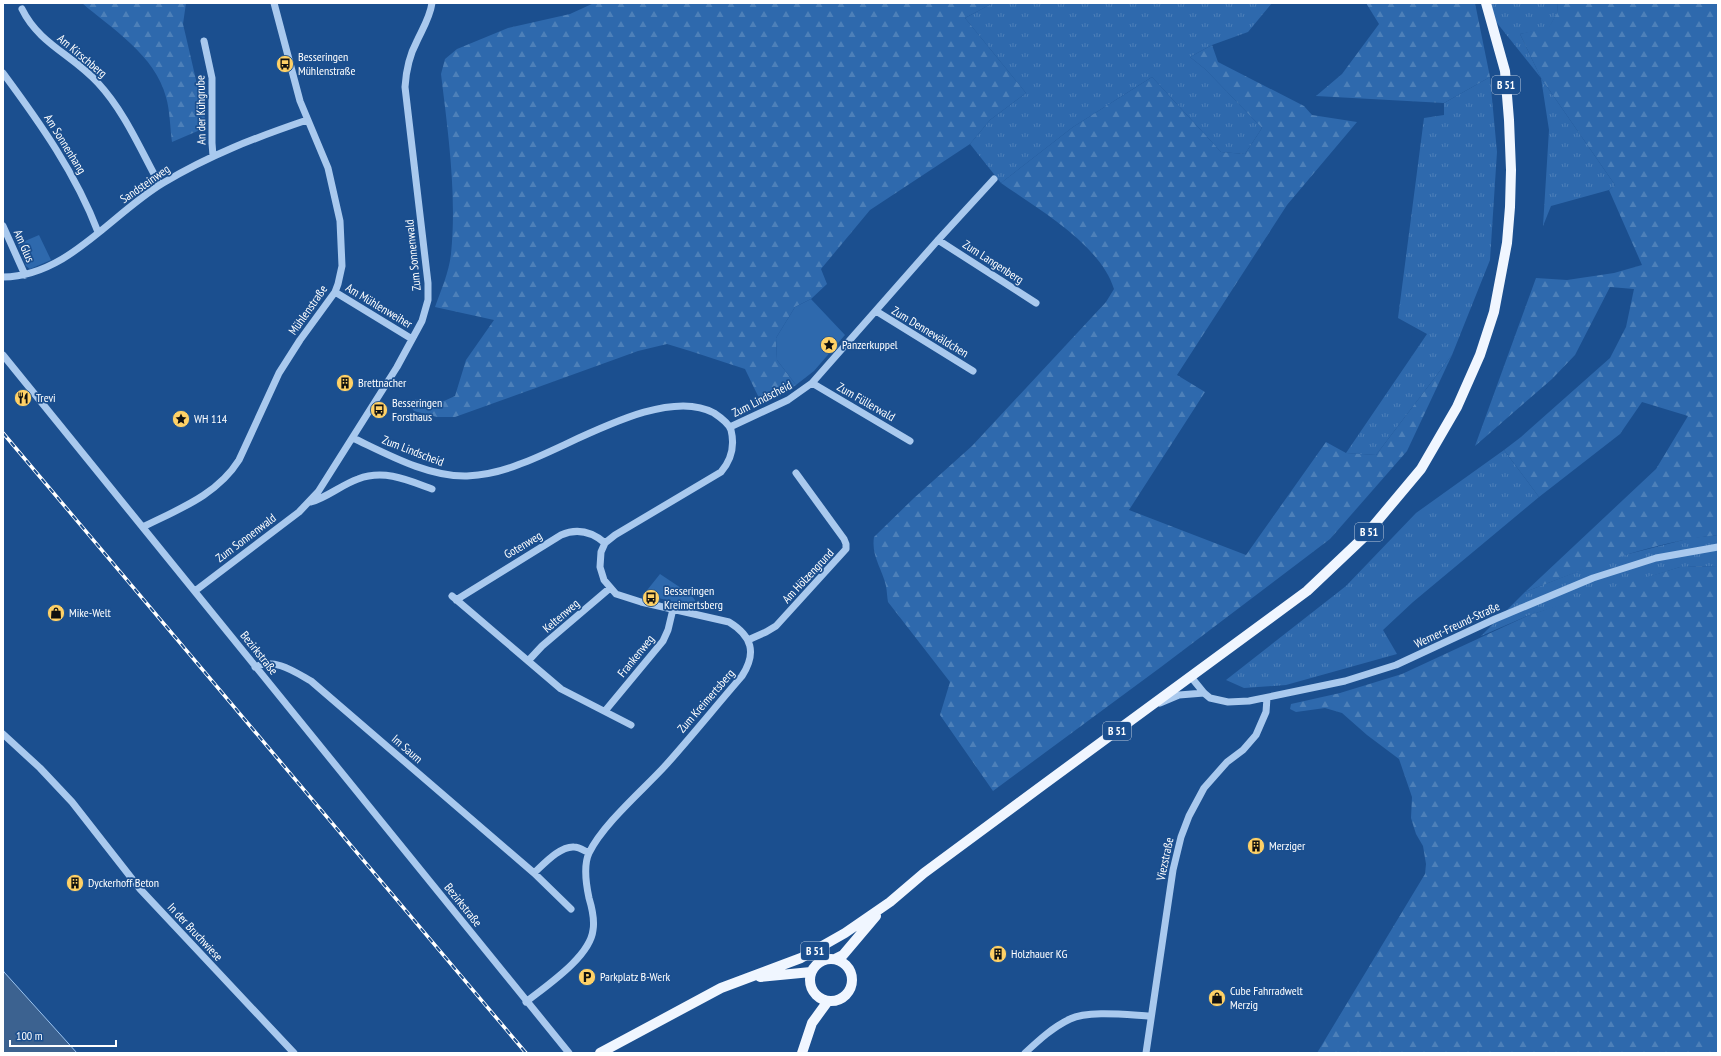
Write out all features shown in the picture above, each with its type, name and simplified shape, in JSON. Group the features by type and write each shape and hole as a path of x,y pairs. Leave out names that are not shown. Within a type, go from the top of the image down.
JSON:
{"main road":[{"name":"B 51","path":"600,1053 731,984 813,952 840,937 890,902 924,873 1307,591 1364,538 1421,469 1457,407 1480,355 1494,312 1503,270 1510,207 1511,170 1505,71 1486,3"},
{"name":"B 51","path":"835,959 843,955 890,902"},
{"name":"B 51","path":"848,967 848,960 865,929"},
{"path":"835,959 848,967 852,979 848,992 837,1000 828,1001 816,996 811,988 810,976 819,962 835,959"},
{"name":"B 51","path":"731,984 758,977 780,975 810,976"},
{"path":"802,1053 812,1023 816,996"},
{"path":"812,1023 828,1001"}],"street":[{"name":"Mühlenstraße","path":"143,527 196,500 225,480 239,460 279,373 300,340 335,292 338,284 342,266 340,221 328,168 307,120 294,81 274,3"},
{"name":"Zum Sonnenwald","path":"195,591 310,502 332,472 397,367 425,314 428,292 408,113 406,75 412,53 428,19 432,3"},
{"name":"Am Kirschberg","path":"22,9 34,30 85,70 107,93 125,121 160,185"},
{"name":"An der Kühgrube","path":"204,40 212,78 213,156"},
{"name":"Am Sonnenhang","path":"3,73 44,130 61,157 88,206 98,232"},
{"name":"Sandsteinweg","path":"3,277 25,275 35,272 64,257 160,185 213,156 258,137 307,120"},
{"name":"Zum Lindscheid","path":"353,438 437,473 467,476 500,471 521,464 618,422 662,408 696,407 709,411 718,416 730,427 788,400 812,383 994,179"},
{"name":"Am Glus","path":"3,226 25,275"},
{"name":"Zum Langenberg","path":"938,240 1036,303"},
{"name":"Am Mühlenweiher","path":"335,292 412,339"},
{"name":"Zum Dennewäldchen","path":"876,311 973,371"},
{"name":"Bezirkstraße","path":"3,355 526,1002 569,1053"},
{"name":"Zum Füllerwald","path":"812,383 910,441"},
{"path":"730,427 733,445 732,455 721,472 628,526 605,543 601,552 600,567 604,580 616,594 626,598 729,622 739,628 748,640"},
{"name":"Am Hölzengrund","path":"748,640 776,626 846,550 844,539 796,473"},
{"name":"Zum Sonnenwald","path":"310,502 322,498 358,479 372,475 385,475 402,478 432,489"},
{"name":"Gotenweg","path":"528,661 454,598 561,535 571,531 581,530 591,533 605,543"},
{"name":"Werner-Freund-Straße","path":"1191,677 1210,698 1238,703 1345,681 1396,665 1494,619 1600,575 1656,558 1718,547"},
{"name":"Keltenweg","path":"528,661 542,646 610,588"},
{"name":"Frankenweg","path":"604,711 663,641 668,630 673,609"},
{"name":"Zum Kreimertsberg","path":"526,1002 581,956 591,940 594,920 587,888 586,873 589,853 600,836 615,818 666,765 742,676 750,661 751,654 748,640"},
{"path":"528,661 561,689 631,725"},
{"name":"Im Saum","path":"255,667 264,663 283,666 311,681 534,873 571,909"},
{"name":"Werner-Freund-Straße","path":"1144,711 1179,695 1204,693"},
{"name":"Viezstraße","path":"1146,1053 1150,1016 1173,870 1181,837 1189,816 1204,788 1227,762 1243,750 1256,734 1267,707 1266,698"},
{"name":"In der Bruchwiese","path":"3,734 40,768 72,802 140,889 294,1053"},
{"path":"534,873 556,854 567,848 580,848 589,853"},
{"path":"1025,1053 1049,1032 1070,1018 1089,1015 1150,1016"}],"green space":[{"path":"82,3 186,3 183,24 207,127 172,142 166,97 152,68 131,44"},
{"path":"594,3 993,3 965,18 1026,93 990,120 970,144 870,210 821,269 827,284 811,299 795,307 776,338 777,360 796,385 772,400 759,398 745,369 667,344 638,351 455,417 437,417 414,411 412,408 415,399 444,401 455,396 466,360 494,320 435,307 448,267 453,232 451,164 441,74 445,59 457,49 508,28 570,14"},
{"path":"993,3 1272,3 1248,32 1212,45 1190,57 1205,69 1262,128 1245,154 1221,152 1152,77 1073,127 1001,183 970,144 990,120 1026,93 965,18"},
{"path":"1366,3 1475,3 1490,77 1444,103 1316,96 1342,74 1379,24"},
{"path":"1481,3 1558,3 1557,13 1549,28 1520,34 1541,78"},
{"path":"1558,3 1718,3 1718,535 1668,543 1619,557 1525,592 1656,469 1688,416 1642,402 1620,434 1539,497 1504,450 1521,437 1610,358 1626,327 1634,289 1610,287 1575,355 1552,379 1475,446 1536,278 1567,280 1614,273 1642,265 1609,190 1615,185 1541,78 1520,34 1549,27 1557,13"},
{"path":"1212,45 1218,62 1304,106 1312,115 1357,122 1287,205 1177,375 1205,392 1129,510 1246,555 1326,442 1346,453 1376,455 1452,355 1407,451 1330,539 1161,667 993,791 940,715 950,682 888,602 886,586 875,556 873,544 874,537 914,498 972,446 1106,302 1114,289 1107,273 1096,257 1082,243 1049,216 1001,183 1073,127 1152,77 1221,152 1245,154 1262,128 1205,69 1190,57"},
{"path":"1490,77 1497,152 1490,260 1452,355 1376,455 1346,453 1427,334 1398,318 1424,118 1444,115 1444,103"},
{"path":"1541,78 1615,185 1609,190 1551,206 1543,226 1549,130"},
{"path":"39,235 51,260 30,269 26,266 18,244"},
{"path":"811,299 845,335 814,371 796,385 777,360 776,338 795,307"},
{"path":"1504,450 1539,497 1413,602 1383,630 1397,654 1286,685 1244,688 1226,680 1346,586 1416,513"},
{"path":"1718,535 1718,566 1680,567 1527,616 1481,636 1525,592 1609,559 1691,538"},
{"path":"1718,566 1718,1053 1317,1053 1425,874 1426,864 1423,846 1416,834 1411,818 1412,797 1399,759 1367,735 1342,713 1325,708 1296,712 1290,709 1291,704 1340,693 1402,674 1527,616 1591,594 1680,567"},
{"path":"660,574 690,594 695,600 695,608 644,594"}],"shaded area":[{"path":"3,970 4,972 77,1053 3,1053"}],"railway":[{"path":"3,433 526,1053"}],"place":[{"name":"Besseringen Mühlenstraße","path":"285,64"},
{"name":"Panzerkuppel","path":"829,345"},
{"name":"Brettnacher","path":"345,383"},
{"name":"Trevi","path":"23,398"},
{"name":"Besseringen Forsthaus","path":"379,410"},
{"name":"WH 114","path":"181,419"},
{"name":"Besseringen Kreimertsberg","path":"651,598"},
{"name":"Mike-Welt","path":"56,613"},
{"name":"Merziger","path":"1256,846"},
{"name":"Dyckerhoff Beton","path":"75,883"},
{"name":"Holzhauer KG","path":"998,954"},
{"name":"Parkplatz B-Werk","path":"587,977"},
{"name":"Cube Fahrradwelt Merzig","path":"1217,998"}]}
